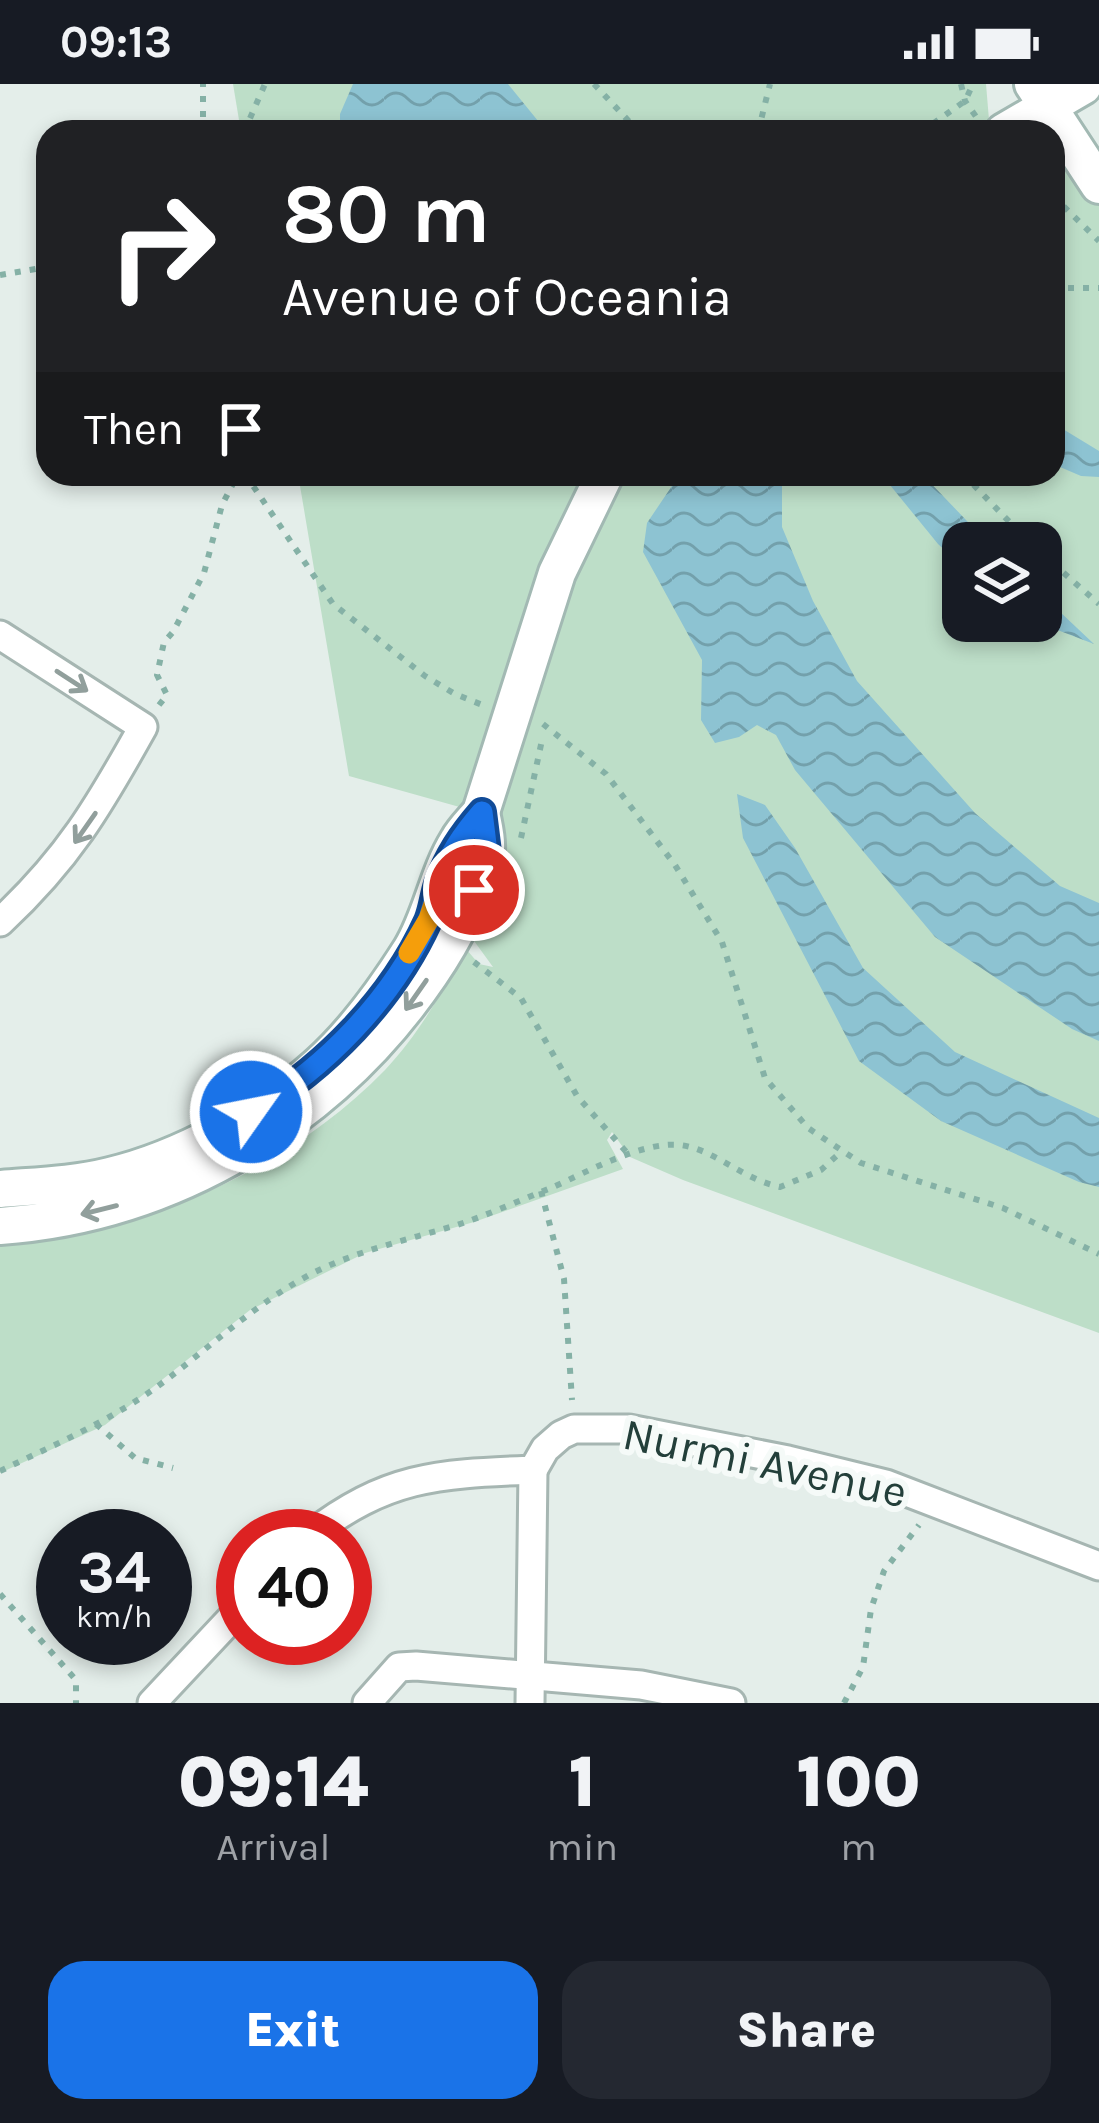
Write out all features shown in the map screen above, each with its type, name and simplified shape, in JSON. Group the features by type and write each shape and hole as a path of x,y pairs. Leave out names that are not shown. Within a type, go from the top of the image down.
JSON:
{"street":[{"path":"1016,120 1040,97 1088,93"},
{"path":"1065,134 1099,185"},
{"path":"0,1190 85,1181 149,1165 208,1137 317,1067 365,1014 412,949 429,919 458,839 482,812 557,573 599,486"},
{"path":"0,635 143,727 69,851 0,922"},
{"path":"0,1226 111,1208 188,1178 259,1142 343,1078 406,1010 460,923 487,852 482,812"},
{"name":"Nurmi Avenue","path":"533,1469 545,1449 574,1429 628,1430 839,1472 930,1500 1099,1566"},
{"path":"346,1509 392,1486 439,1474 533,1469 530,1703"},
{"path":"152,1703 216,1635"},
{"path":"367,1703 399,1667 641,1685 731,1703"}],"path":[{"path":"203,84 203,120"},
{"path":"249,120 265,84"},
{"path":"594,84 628,120"},
{"path":"761,120 770,84"},
{"path":"961,84 965,101"},
{"path":"938,120 965,101 973,84"},
{"path":"1065,208 1099,241"},
{"path":"0,275 36,269"},
{"path":"1065,288 1099,288"},
{"path":"143,727 166,695 157,675 164,642 205,573 222,505 234,486"},
{"path":"250,486 333,604 425,676 481,704"},
{"path":"975,486 1010,522"},
{"path":"1062,571 1099,604"},
{"path":"519,843 544,724 606,774 675,865 722,942 766,1078 808,1128 861,1163 1003,1208 1099,1254"},
{"path":"481,946 474,962 521,998 577,1096 630,1156"},
{"path":"0,1471 96,1424 152,1390 254,1310 349,1257 464,1223 585,1169 661,1145 704,1152 759,1183 780,1187 821,1170 842,1150"},
{"path":"541,1191 563,1279 574,1429"},
{"path":"96,1424 135,1458 173,1468"},
{"path":"844,1703 863,1667 871,1609 884,1571 917,1528 930,1500"},
{"path":"0,1594 76,1680 76,1703"}],"green space":[{"path":"233,84 986,84 989,120 239,120"},
{"path":"1047,109 1057,120 1026,120"},
{"path":"1065,129 1099,168 1099,1333 683,1180 630,1157 612,1132 607,1140 623,1169 474,1222 365,1253 250,1310 105,1425 0,1473 0,1244 104,1228 208,1192 257,1167 346,1106 397,1056 466,949 479,964 493,967 461,923 481,813 349,776 300,486 1065,486"}],"water":[{"path":"353,84 508,84 537,120 340,120"},
{"path":"1065,430 1099,451 1099,477 1065,469"},
{"path":"672,486 782,486 782,527 813,601 857,681 975,813 1060,886 1099,903 1099,1041 1072,1029 935,937 795,770 776,735 757,725 739,737 715,743 701,720 702,660 643,552 647,523"},
{"path":"891,486 933,486 968,522 942,522 942,548"},
{"path":"1062,614 1094,644 1062,632"},
{"path":"737,794 765,805 863,968 955,1052 1099,1118 1099,1187 941,1121 859,1061 743,838"}],"slow traffic":[{"path":"409,953 429,919 446,868"}],"route":[{"path":"251,1112 317,1067 365,1014 412,949 429,919 458,839 482,812 487,852 474,890"}]}
